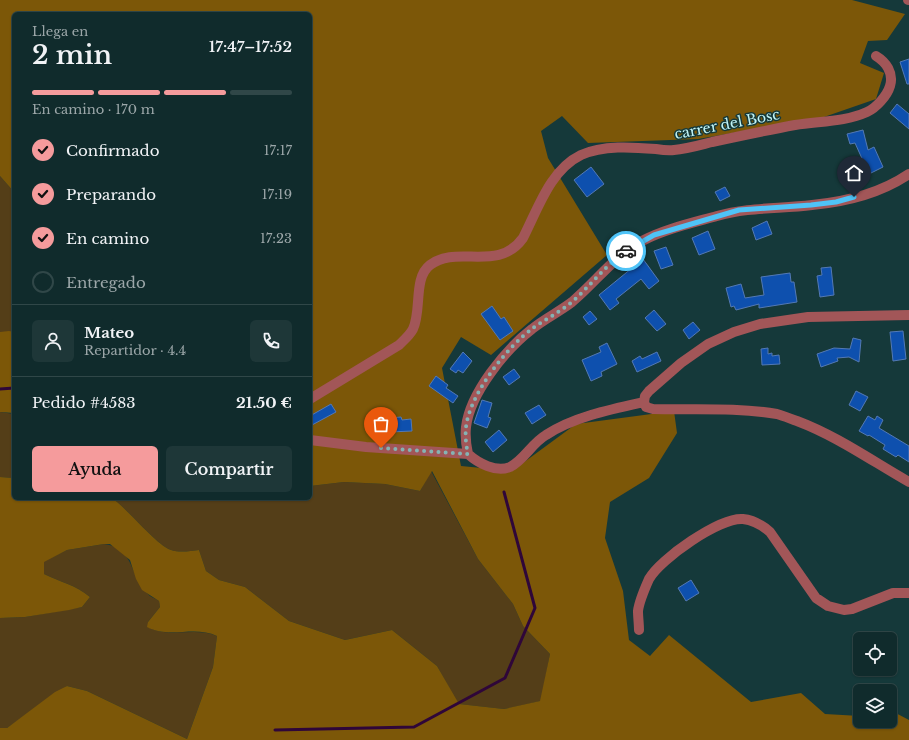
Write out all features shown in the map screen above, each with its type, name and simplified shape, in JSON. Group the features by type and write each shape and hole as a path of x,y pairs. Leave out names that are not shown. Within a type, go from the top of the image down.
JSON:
{"street":[{"name":"carrer del Bosc","path":"312,398 399,345 407,337 413,329 417,313 420,281 423,272 430,265 437,260 449,258 501,255 517,246 523,238 552,181 568,164 580,156 601,149 674,150 796,125 856,116 868,112 879,103 888,92 891,82 891,74 887,66 876,56"},
{"path":"468,454 466,426 472,406 483,385 505,354 532,328 572,301 631,247 654,235 739,210 836,202 876,191 893,184 909,174"},
{"path":"909,315 808,317 753,326 734,332 695,353 660,381 645,396 644,402 646,407 653,409 715,409 778,414 809,426 838,440 909,482"},
{"path":"312,440 366,447 468,454 477,462 498,469 509,467 519,461 533,445 546,434 595,414 644,402"},
{"path":"639,630 638,610 647,584 654,572 668,558 706,532 721,524 742,518 762,525 770,532 816,598 828,606 844,610 852,609 893,593 909,593"}],"shaded area":[{"path":"0,0 852,0 905,14 887,40 868,41 860,63 884,73 876,99 824,117 698,139 588,143 562,116 541,131 548,158 607,255 491,355 461,337 442,368 461,466 512,471 576,424 674,411 677,433 649,478 610,502 605,538 623,591 629,640 650,656 669,635 751,702 801,693 825,714 853,716 853,728 897,728 897,714 909,720 909,740 0,740 0,728 7,728 55,692 67,686 87,691 187,739 213,667 217,636 209,633 191,631 164,632 147,627 148,622 160,607 159,601 142,590 136,579 130,560 110,544 67,550 44,562 44,574 74,587 90,597 82,607 25,617 0,618 0,477 12,478 12,500 115,500 165,547 171,550 185,552 199,550 206,571 219,580 245,587 289,621 345,640 392,630 437,666 459,704 504,709 540,701 550,654 523,626 513,604 478,559 432,471 420,491 385,484 344,482 312,486 312,12 12,12 12,190 0,176"},
{"path":"0,176 12,190 12,332 0,332"},
{"path":"0,332 12,332 12,413 0,412"},
{"path":"0,412 12,414 12,478 0,477"},
{"path":"431,471 478,559 513,604 523,626 550,654 541,701 504,709 458,704 437,666 392,630 345,640 289,621 245,587 219,580 206,571 199,550 185,552 171,550 165,547 115,500 312,500 312,486 344,482 385,484 420,491"},
{"path":"104,544 114,546 127,557 142,588 150,596 159,601 160,607 148,622 148,627 165,632 200,632 217,636 213,667 187,739 87,691 67,686 7,728 0,728 0,618 25,617 82,607 90,597 74,587 44,574 44,561 67,550"}],"building":[{"path":"909,59 909,84 907,84 900,62"},
{"path":"897,104 909,114 909,129 890,113"},
{"path":"863,130 868,150 874,147 883,167 869,174 855,143 850,144 847,134"},
{"path":"591,167 604,184 587,197 574,180"},
{"path":"725,187 730,196 720,201 715,192"},
{"path":"767,221 772,234 756,240 752,228"},
{"path":"708,231 715,249 699,255 692,238"},
{"path":"666,247 673,265 661,269 654,251"},
{"path":"643,259 659,281 649,289 641,279 616,299 619,303 610,310 599,295"},
{"path":"831,267 834,295 820,297 817,276 822,275 821,268"},
{"path":"790,273 791,282 794,282 797,302 759,308 759,304 736,310 734,306 731,307 726,288 741,284 745,298 764,295 761,277"},
{"path":"492,306 501,319 504,317 513,331 500,340 481,314"},
{"path":"654,310 666,324 657,331 645,318"},
{"path":"590,311 597,319 589,325 583,317"},
{"path":"693,322 700,330 689,339 683,330"},
{"path":"903,331 906,359 893,361 890,332"},
{"path":"853,338 861,340 859,362 849,357 837,358 838,361 821,367 817,354 834,348 850,349"},
{"path":"607,343 617,364 601,372 602,376 591,381 582,360 601,352 599,347"},
{"path":"768,348 768,354 772,353 772,356 779,355 780,364 762,365 761,349"},
{"path":"463,352 472,361 463,373 458,370 456,373 450,369"},
{"path":"657,352 661,361 637,372 632,361 640,356 642,359"},
{"path":"514,369 520,377 509,385 503,377"},
{"path":"436,376 448,385 446,388 458,396 453,403 429,386"},
{"path":"856,391 868,397 860,411 849,405"},
{"path":"482,400 492,403 488,417 491,418 487,428 474,423"},
{"path":"331,404 336,412 312,425 312,415"},
{"path":"539,405 546,415 532,424 525,413"},
{"path":"868,416 875,420 877,416 883,420 879,428 909,446 909,462 898,455 896,457 883,449 885,445 869,435 868,436 859,431"},
{"path":"401,417 402,420 411,419 412,431 390,432 389,418"},
{"path":"499,430 507,440 493,452 485,442"},
{"path":"691,580 699,593 686,601 678,588"}],"waterway":[{"path":"0,389 12,388"},
{"path":"275,730 414,727 505,678 535,608 504,492"}],"way so far":[{"path":"381,448 468,454 466,426 472,406 483,385 505,354 532,328 572,301 610,264 626,251"}],"route":[{"path":"626,251 654,235 739,210 811,205 836,202 854,197"}]}
